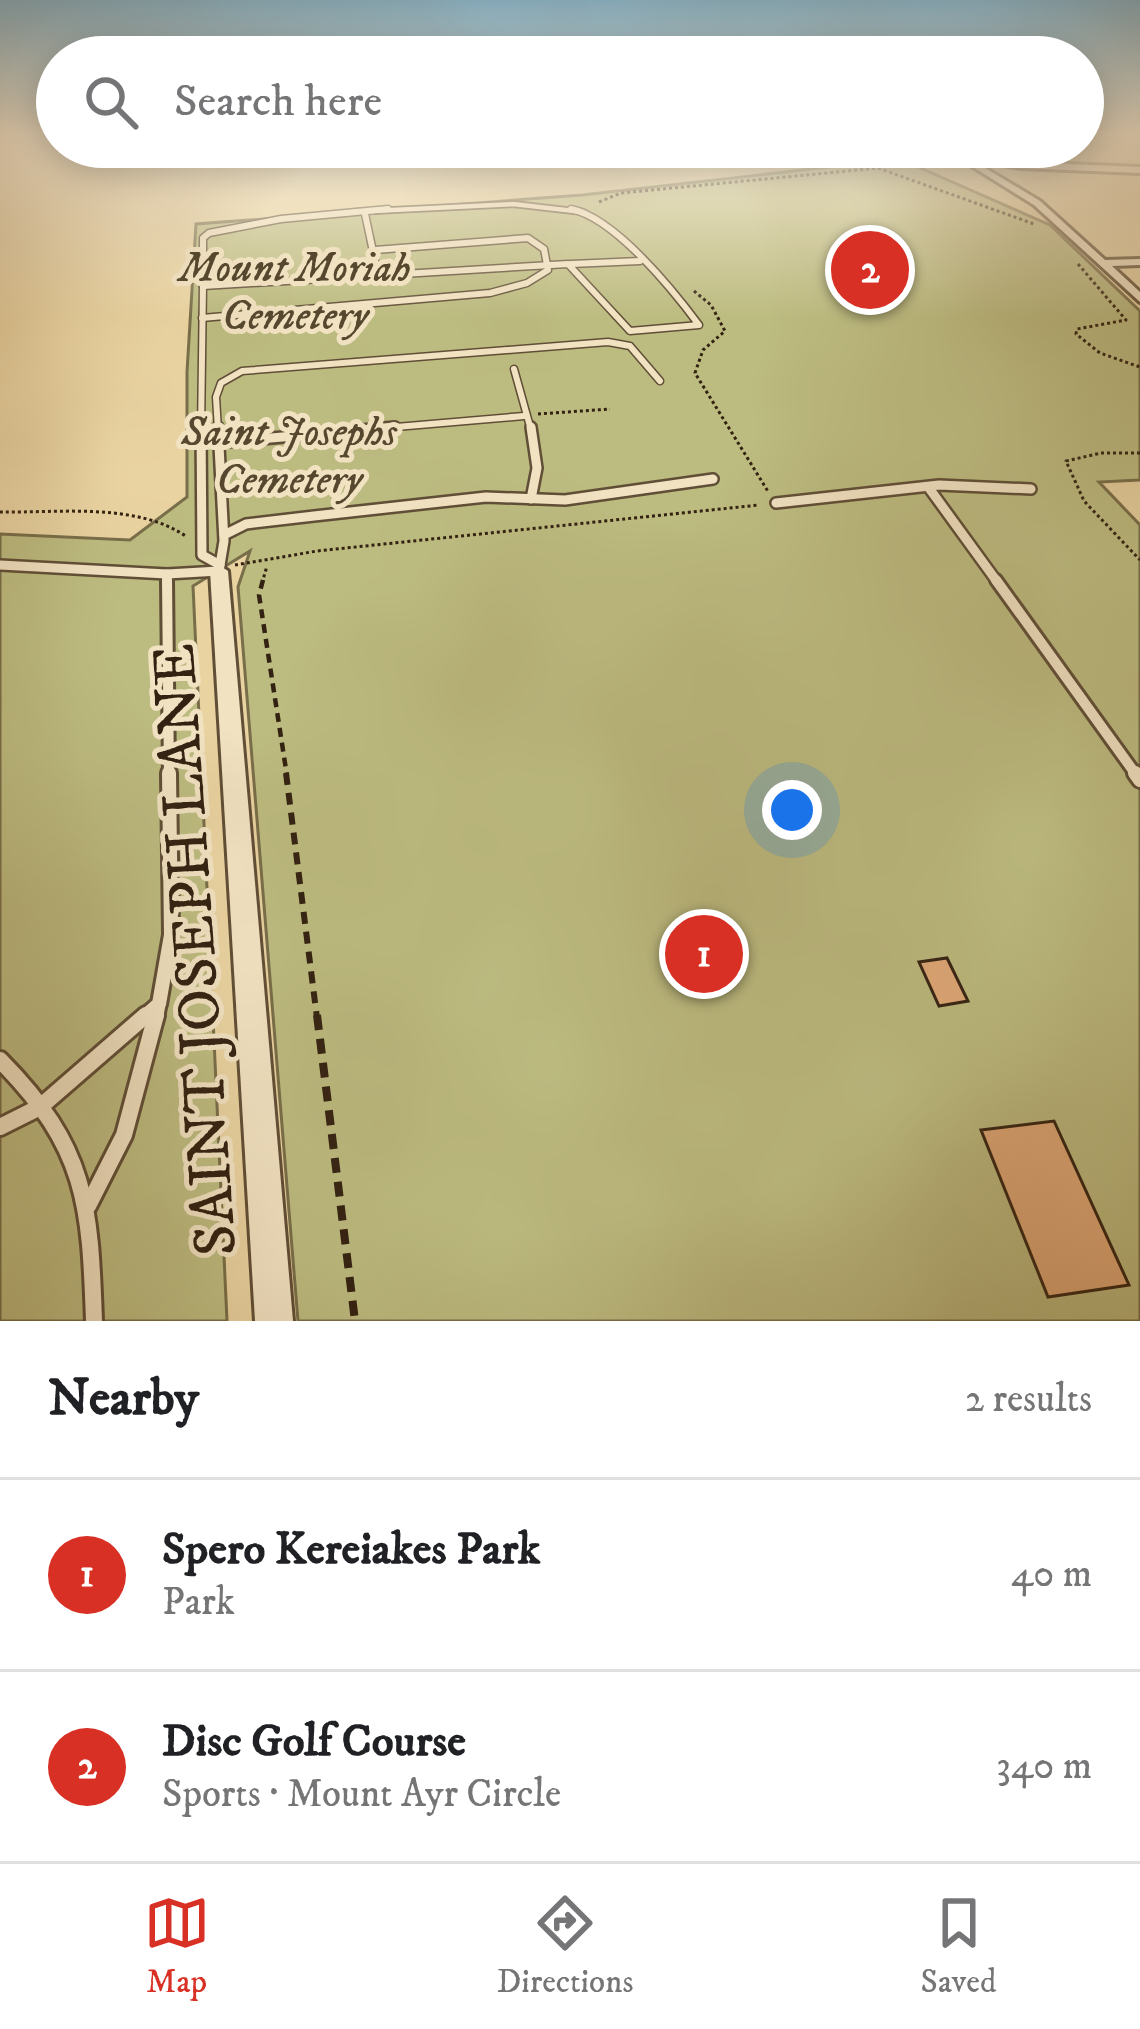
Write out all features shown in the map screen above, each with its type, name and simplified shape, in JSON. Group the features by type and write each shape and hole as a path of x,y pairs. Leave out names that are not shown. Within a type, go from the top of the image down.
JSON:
{"street":[{"path":"1024,195 1140,298"},
{"path":"1045,195 1140,282"},
{"path":"1102,263 1140,262"},
{"name":"SAINT JOSEPH LANE","path":"214,564 274,1321"}],"lane":[{"path":"214,564 197,515 203,238 211,232 428,207 565,205 589,214 640,260 699,325 630,331 568,264"},
{"path":"365,214 376,271 367,276"},
{"path":"202,318 240,310 501,292 541,279 549,264 542,246 521,238 375,250"},
{"path":"201,287 222,281 640,260"},
{"path":"214,564 224,535 216,443 219,385 244,371 608,342 630,346 659,381"},
{"path":"514,369 541,474 531,499"},
{"path":"216,443 524,416"},
{"path":"224,535 246,524 279,520 486,497 565,500 713,479"},
{"path":"776,503 929,488 1011,484 1031,489"},
{"path":"929,488 1140,780"},
{"path":"0,565 167,574 214,564"},
{"path":"88,1206 127,1135 159,1004 171,911 167,574"},
{"path":"0,1127 40,1107 159,1004"},
{"path":"0,1060 40,1107 74,1165 88,1206 94,1321"}],"path":[{"path":"603,210 599,199 615,195"},
{"path":"956,195 1044,230"},
{"path":"1067,252 1126,320 1077,329 1076,334 1100,353 1140,367"},
{"path":"0,512 141,519 179,528 214,564 268,564 284,556 317,551 776,503 694,373 703,350 725,331 711,305 680,280"},
{"path":"524,416 610,409"},
{"path":"1140,453 1101,453 1066,460 1066,473 1140,560"},
{"path":"268,564 259,595 281,730 355,1321"}],"green space":[{"path":"582,195 981,195 1050,225 1140,311 1140,480 1099,482 1140,525 1140,1321 298,1321 238,587 250,551 193,586 227,1321 0,1321 0,534 130,540 187,497 187,372 196,224"}],"building":[{"path":"947,958 968,1001 939,1006 919,962"},
{"path":"1054,1121 1129,1285 1048,1297 981,1130"}],"place":[{"name":"Disc Golf Course","path":"870,270"},
{"name":"Spero Kereiakes Park","path":"704,954"}],"park label":[{"name":"Mount Moriah Cemetery","path":"295,290"},
{"name":"Saint Josephs Cemetery","path":"289,454"}]}
